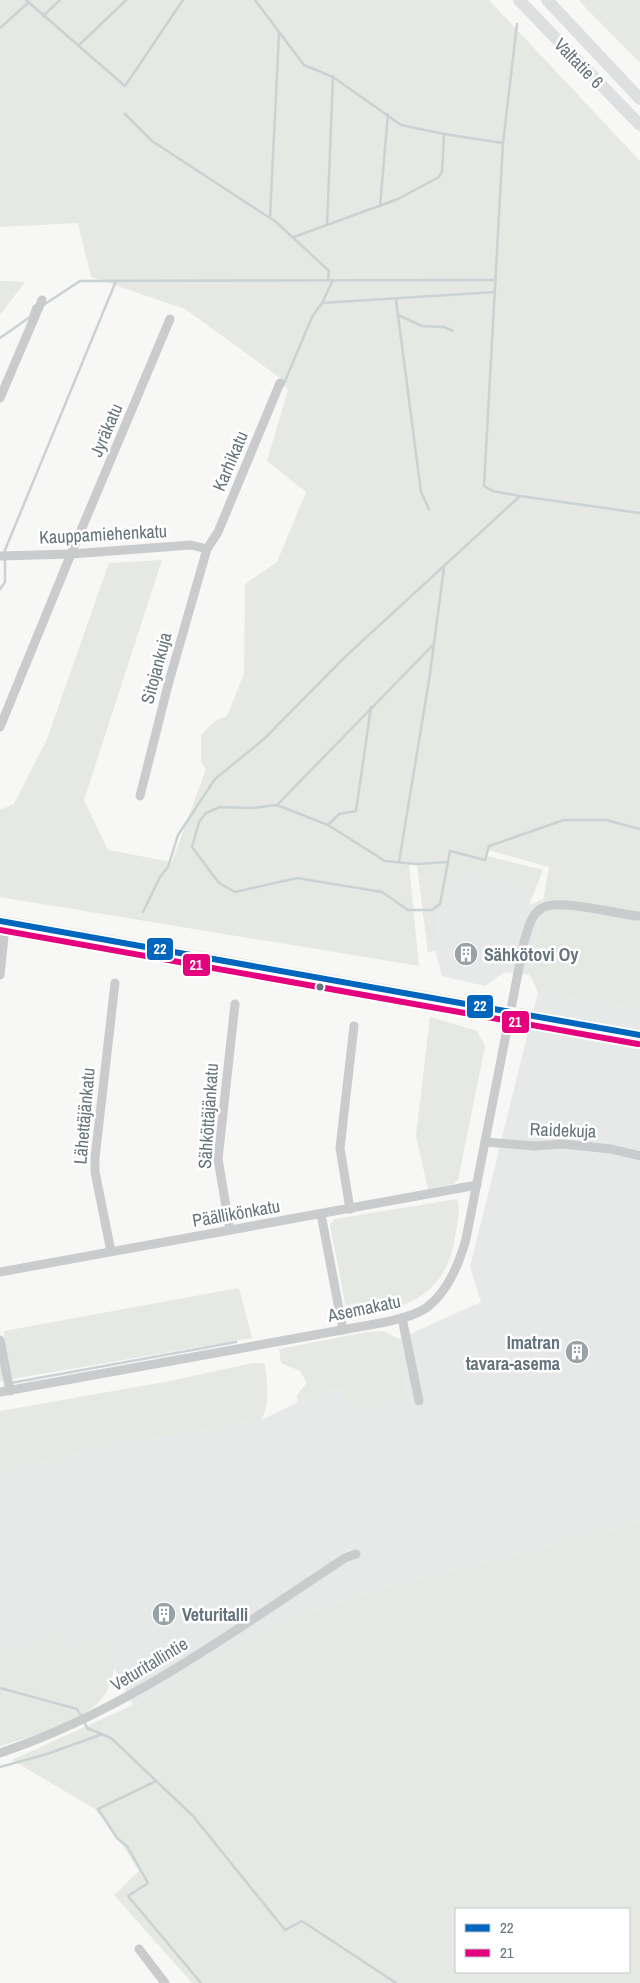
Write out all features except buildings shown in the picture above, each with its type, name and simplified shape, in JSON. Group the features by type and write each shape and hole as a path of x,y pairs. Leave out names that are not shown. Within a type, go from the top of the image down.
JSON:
{"highway":[{"name":"Valtatie 6","path":"519,0 640,125"},
{"name":"Valtatie 6","path":"547,0 640,99"}],"main road":[{"path":"0,921 640,1034"}],"street":[{"path":"0,398 42,300"},
{"name":"Jyräkatu","path":"0,727 70,554 170,319"},
{"name":"Karhikatu","path":"207,549 218,532 280,383"},
{"name":"Kauppamiehenkatu","path":"0,556 70,554 191,545 207,549"},
{"name":"Sitojankuja","path":"140,796 173,666 207,549"},
{"name":"Asemakatu","path":"0,1392 343,1330 402,1318 426,1308 446,1285 456,1268 466,1239 524,942 531,919 541,909 550,905 571,905 638,916"},
{"path":"0,975 4,936"},
{"name":"Lähettäjänkatu","path":"112,1251 95,1172 95,1158 115,983"},
{"name":"Sähköttäjänkatu","path":"230,1230 218,1159 235,1004"},
{"path":"350,1209 340,1148 354,1026"},
{"name":"Raidekuja","path":"485,1142 535,1146 563,1144 611,1149 640,1156"},
{"name":"Päällikönkatu","path":"0,1272 477,1185"},
{"path":"321,1214 343,1330"},
{"path":"402,1318 419,1401"},
{"path":"0,1340 10,1391"},
{"name":"Veturitallintie","path":"0,1753 59,1732 146,1685 345,1558 356,1554"},
{"path":"139,1949 165,1983"}],"shaded area":[{"path":"0,0 489,0 640,161 640,1009 538,992 530,975 549,867 488,850 487,856 543,870 529,905 524,890 505,877 457,873 438,914 435,950 428,953 417,865 409,864 419,966 0,897 0,810 14,804 47,739 109,563 162,560 84,800 108,850 172,862 206,769 201,762 201,735 215,721 227,716 244,674 245,584 277,562 306,492 267,461 288,390 280,378 185,309 91,277 78,223 0,227"},
{"path":"579,0 640,0 640,63 582,4"},
{"path":"0,281 25,282 0,315"},
{"path":"457,873 505,877 524,890 529,905 543,899 530,975 505,972 485,986 442,976 435,950 438,914"},
{"path":"538,992 640,1009 640,1522 369,1592 263,1629 133,1705 114,1668 117,1646 76,1650 52,1633 26,1650 0,1643 0,1473 114,1443 157,1438 261,1420 298,1402 311,1404 323,1392 344,1389 348,1410 409,1399 399,1339 481,1302 470,1267"},
{"path":"430,1017 477,1031 485,1046 458,1180 454,1184 428,1189 416,1136"},
{"path":"457,1199 459,1208 458,1218 450,1257 443,1274 433,1286 406,1304 390,1310 354,1318 347,1313 330,1225 335,1219"},
{"path":"239,1288 252,1338 0,1381 0,1341 4,1340 4,1331"},
{"path":"383,1331 399,1339 409,1399 348,1411 343,1389 323,1392 311,1404 298,1402 297,1395 307,1383 300,1371 281,1363 279,1349 367,1332"},
{"path":"253,1363 264,1363 266,1376 267,1400 261,1420 157,1438 114,1443 0,1473 0,1411 170,1381"},
{"path":"640,1522 640,1983 192,1983 114,1895 139,1871 115,1834 95,1809 12,1760 133,1705 263,1629 369,1592"},
{"path":"52,1633 76,1650 107,1635 117,1646 109,1686 95,1706 84,1714 56,1728 0,1746 0,1643 26,1650"}],"waterway":[{"path":"26,0 125,86 183,0"},
{"path":"43,16 60,0"},
{"path":"78,46 126,0"},
{"path":"255,0 304,65 333,77 401,125 503,143"},
{"path":"0,28 29,2"},
{"path":"517,24 503,143 484,486 493,491 520,496 640,513"},
{"path":"270,217 279,33"},
{"path":"327,225 333,77"},
{"path":"125,114 152,141 276,222 329,271 328,280"},
{"path":"380,206 388,114"},
{"path":"294,237 398,199 439,177 442,171 444,134"},
{"path":"283,386 312,317 322,303 333,280"},
{"path":"42,306 80,281 495,280"},
{"path":"0,589 5,582 5,550 116,281"},
{"path":"322,303 495,292"},
{"path":"396,300 421,492 429,509"},
{"path":"0,338 30,317 34,306 37,306"},
{"path":"398,315 422,326 444,327 453,331"},
{"path":"143,912 160,877 168,867 178,835 215,779 264,739 346,656 520,496"},
{"path":"399,862 430,674 444,567"},
{"path":"277,805 433,645"},
{"path":"328,825 339,814 356,811 371,707"},
{"path":"447,862 416,864 385,861 328,825 277,805 251,808 220,807 206,813 199,822 192,847 219,883 235,892 297,878 382,892 408,910 432,910 440,904 450,851 485,860 489,846 564,820 606,820 640,829"},
{"path":"11,1383 236,1342"},
{"path":"0,1688 77,1709 81,1716"},
{"path":"84,1721 87,1728 111,1738 193,1816 285,1930 302,1921 396,1983"},
{"path":"0,1767 47,1754 100,1735"},
{"path":"156,1781 98,1809 117,1838 127,1846 148,1883 128,1896 201,1983"}],"transit line":[{"name":"22","path":"0,921 640,1035"},
{"name":"21","path":"0,930 638,1044"}],"place":[{"name":"Sähkötovi Oy","path":"466,954"},
{"name":"Imatran tavara-asema","path":"577,1352"},
{"name":"Veturitalli","path":"164,1614"}]}
